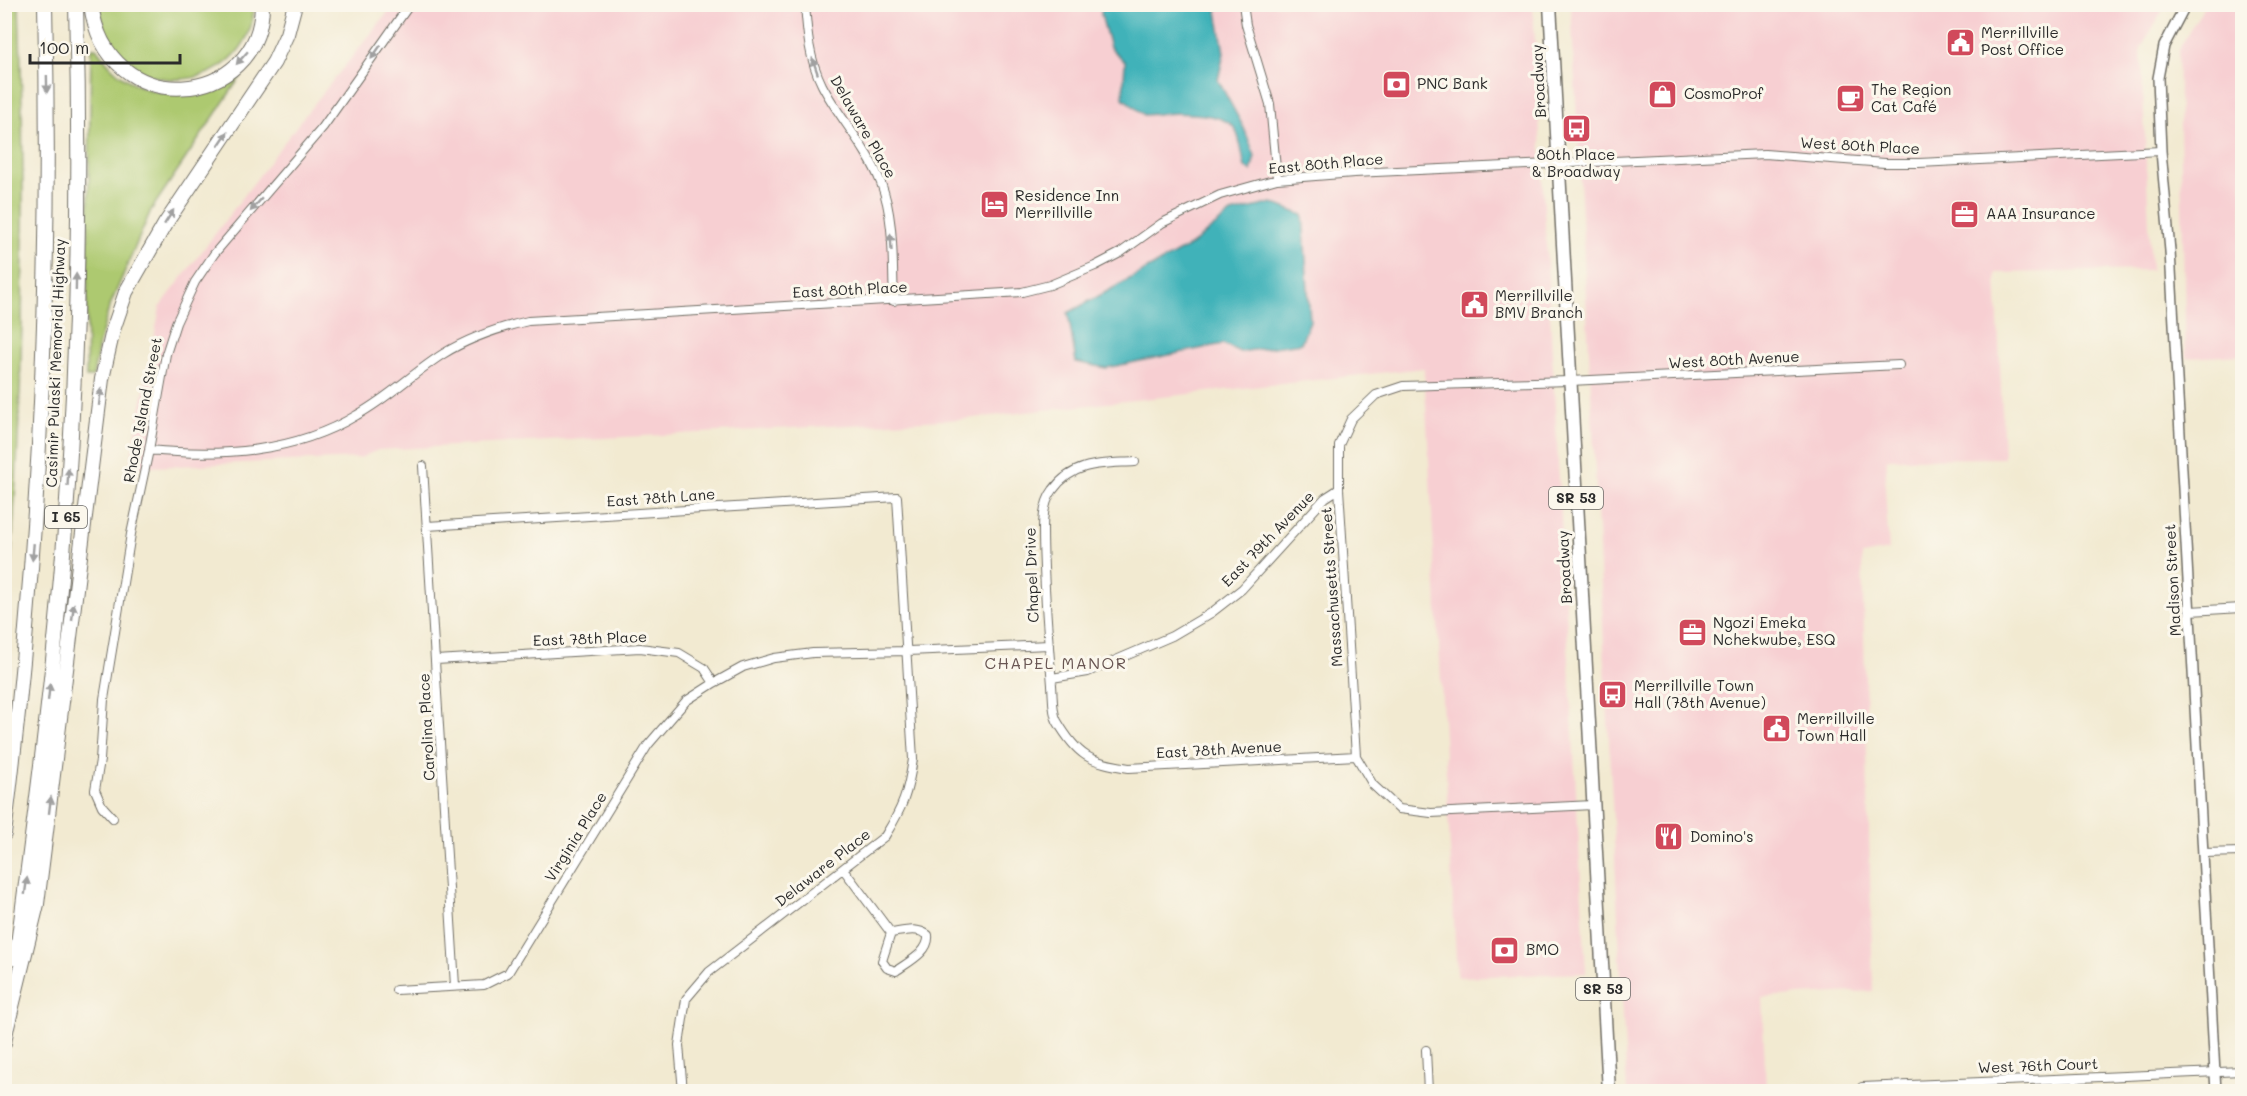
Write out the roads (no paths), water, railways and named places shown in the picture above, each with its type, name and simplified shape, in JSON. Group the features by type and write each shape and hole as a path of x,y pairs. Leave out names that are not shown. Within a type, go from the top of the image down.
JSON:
{"highway":[{"name":"Casimir Pulaski Memorial Highway","path":"4,834 26,640 36,514 46,237 45,4"},
{"name":"Casimir Pulaski Memorial Highway","path":"4,1043 42,764 65,531 73,389 77,242 76,4"},
{"path":"91,4 93,21 99,37 116,62 128,74 145,82 176,88 205,84 230,71 255,39 262,14 262,4"},
{"path":"7,1027 37,904 104,369 113,330 126,292 156,239 274,62 287,34 295,4"}],"main road":[{"name":"Broadway","path":"1550,4 1609,1092"}],"street":[{"name":"Rhode Island Street","path":"113,818 102,806 95,790 100,760 104,699 131,534 170,339 195,282 214,254 323,127 410,4"},
{"name":"Delaware Place","path":"805,4 809,48 822,84 860,143 878,175 884,192 890,219 894,301"},
{"path":"1243,4 1246,25 1270,104 1277,179"},
{"name":"Madison Street","path":"2186,4 2168,37 2158,68 2216,1092"},
{"name":"West 80th Place","path":"1557,164 1765,154 1885,163 1919,163 2161,151"},
{"name":"East 80th Place","path":"149,450 198,454 253,451 302,440 359,415 454,347 481,334 528,321 1010,294 1050,285 1120,254 1162,223 1192,207 1220,195 1277,179 1354,173 1557,164"},
{"name":"West 80th Avenue","path":"1569,381 1899,365"},
{"name":"Massachusetts Street","path":"1356,756 1339,445 1351,419 1376,395 1403,386 1569,381"},
{"name":"Chapel Drive","path":"1049,645 1043,528 1045,508 1051,492 1076,469 1094,464 1135,462"},
{"name":"Carolina Place","path":"423,466 455,986"},
{"name":"East 79th Avenue","path":"1052,678 1088,672 1173,636 1211,614 1242,589 1325,498 1340,489"},
{"name":"Delaware Place","path":"683,1092 679,1045 687,999 709,972 844,870 885,836 902,808 909,790 913,759 897,497"},
{"name":"East 78th Lane","path":"426,526 897,497"},
{"path":"2190,611 2242,608"},
{"path":"714,683 743,667 774,658 813,653 1049,645"},
{"name":"East 78th Avenue","path":"1049,645 1055,718 1075,748 1099,763 1129,768 1356,756"},
{"name":"East 78th Place","path":"436,660 640,648 679,653 704,668 714,683"},
{"name":"Virginia Place","path":"396,990 484,985 508,973 648,745 686,701 714,683"},
{"path":"1356,756 1373,785 1399,809 1431,813 1593,805"},
{"path":"2204,853 2242,852"},
{"path":"844,870 891,933"},
{"path":"922,931 928,935 929,943 925,949 896,971 886,968 882,961 891,933 922,931"},
{"path":"1426,1050 1428,1092"},
{"name":"West 76th Court","path":"1862,1089 2242,1071"}],"water":[{"path":"1102,5 1216,5 1224,53 1218,80 1244,128 1255,156 1251,171 1245,167 1238,135 1230,124 1221,119 1194,114 1144,115 1123,98 1125,62 1110,47 1101,15"},
{"path":"1272,203 1303,215 1310,321 1301,343 1240,352 1223,344 1106,368 1076,362 1068,313 1191,245 1231,213"}],"place":[{"name":"Merrillville Post Office","path":"1960,42"},
{"name":"PNC Bank","path":"1396,84"},
{"name":"CosmoProf","path":"1663,94"},
{"name":"The Region Cat Café","path":"1850,99"},
{"name":"80th Place & Broadway","path":"1576,128"},
{"name":"Residence Inn Merrillville","path":"994,205"},
{"name":"AAA Insurance","path":"1965,214"},
{"name":"Merrillville BMV Branch","path":"1474,305"},
{"name":"Ngozi Emeka Nchekwube, ESQ","path":"1692,632"},
{"name":"Merrillville Town Hall (78th Avenue)","path":"1613,695"},
{"name":"Merrillville Town Hall","path":"1776,728"},
{"name":"Domino's","path":"1669,837"},
{"name":"BMO","path":"1505,950"}],"district":[{"name":"CHAPEL MANOR","path":"1056,663"}]}
